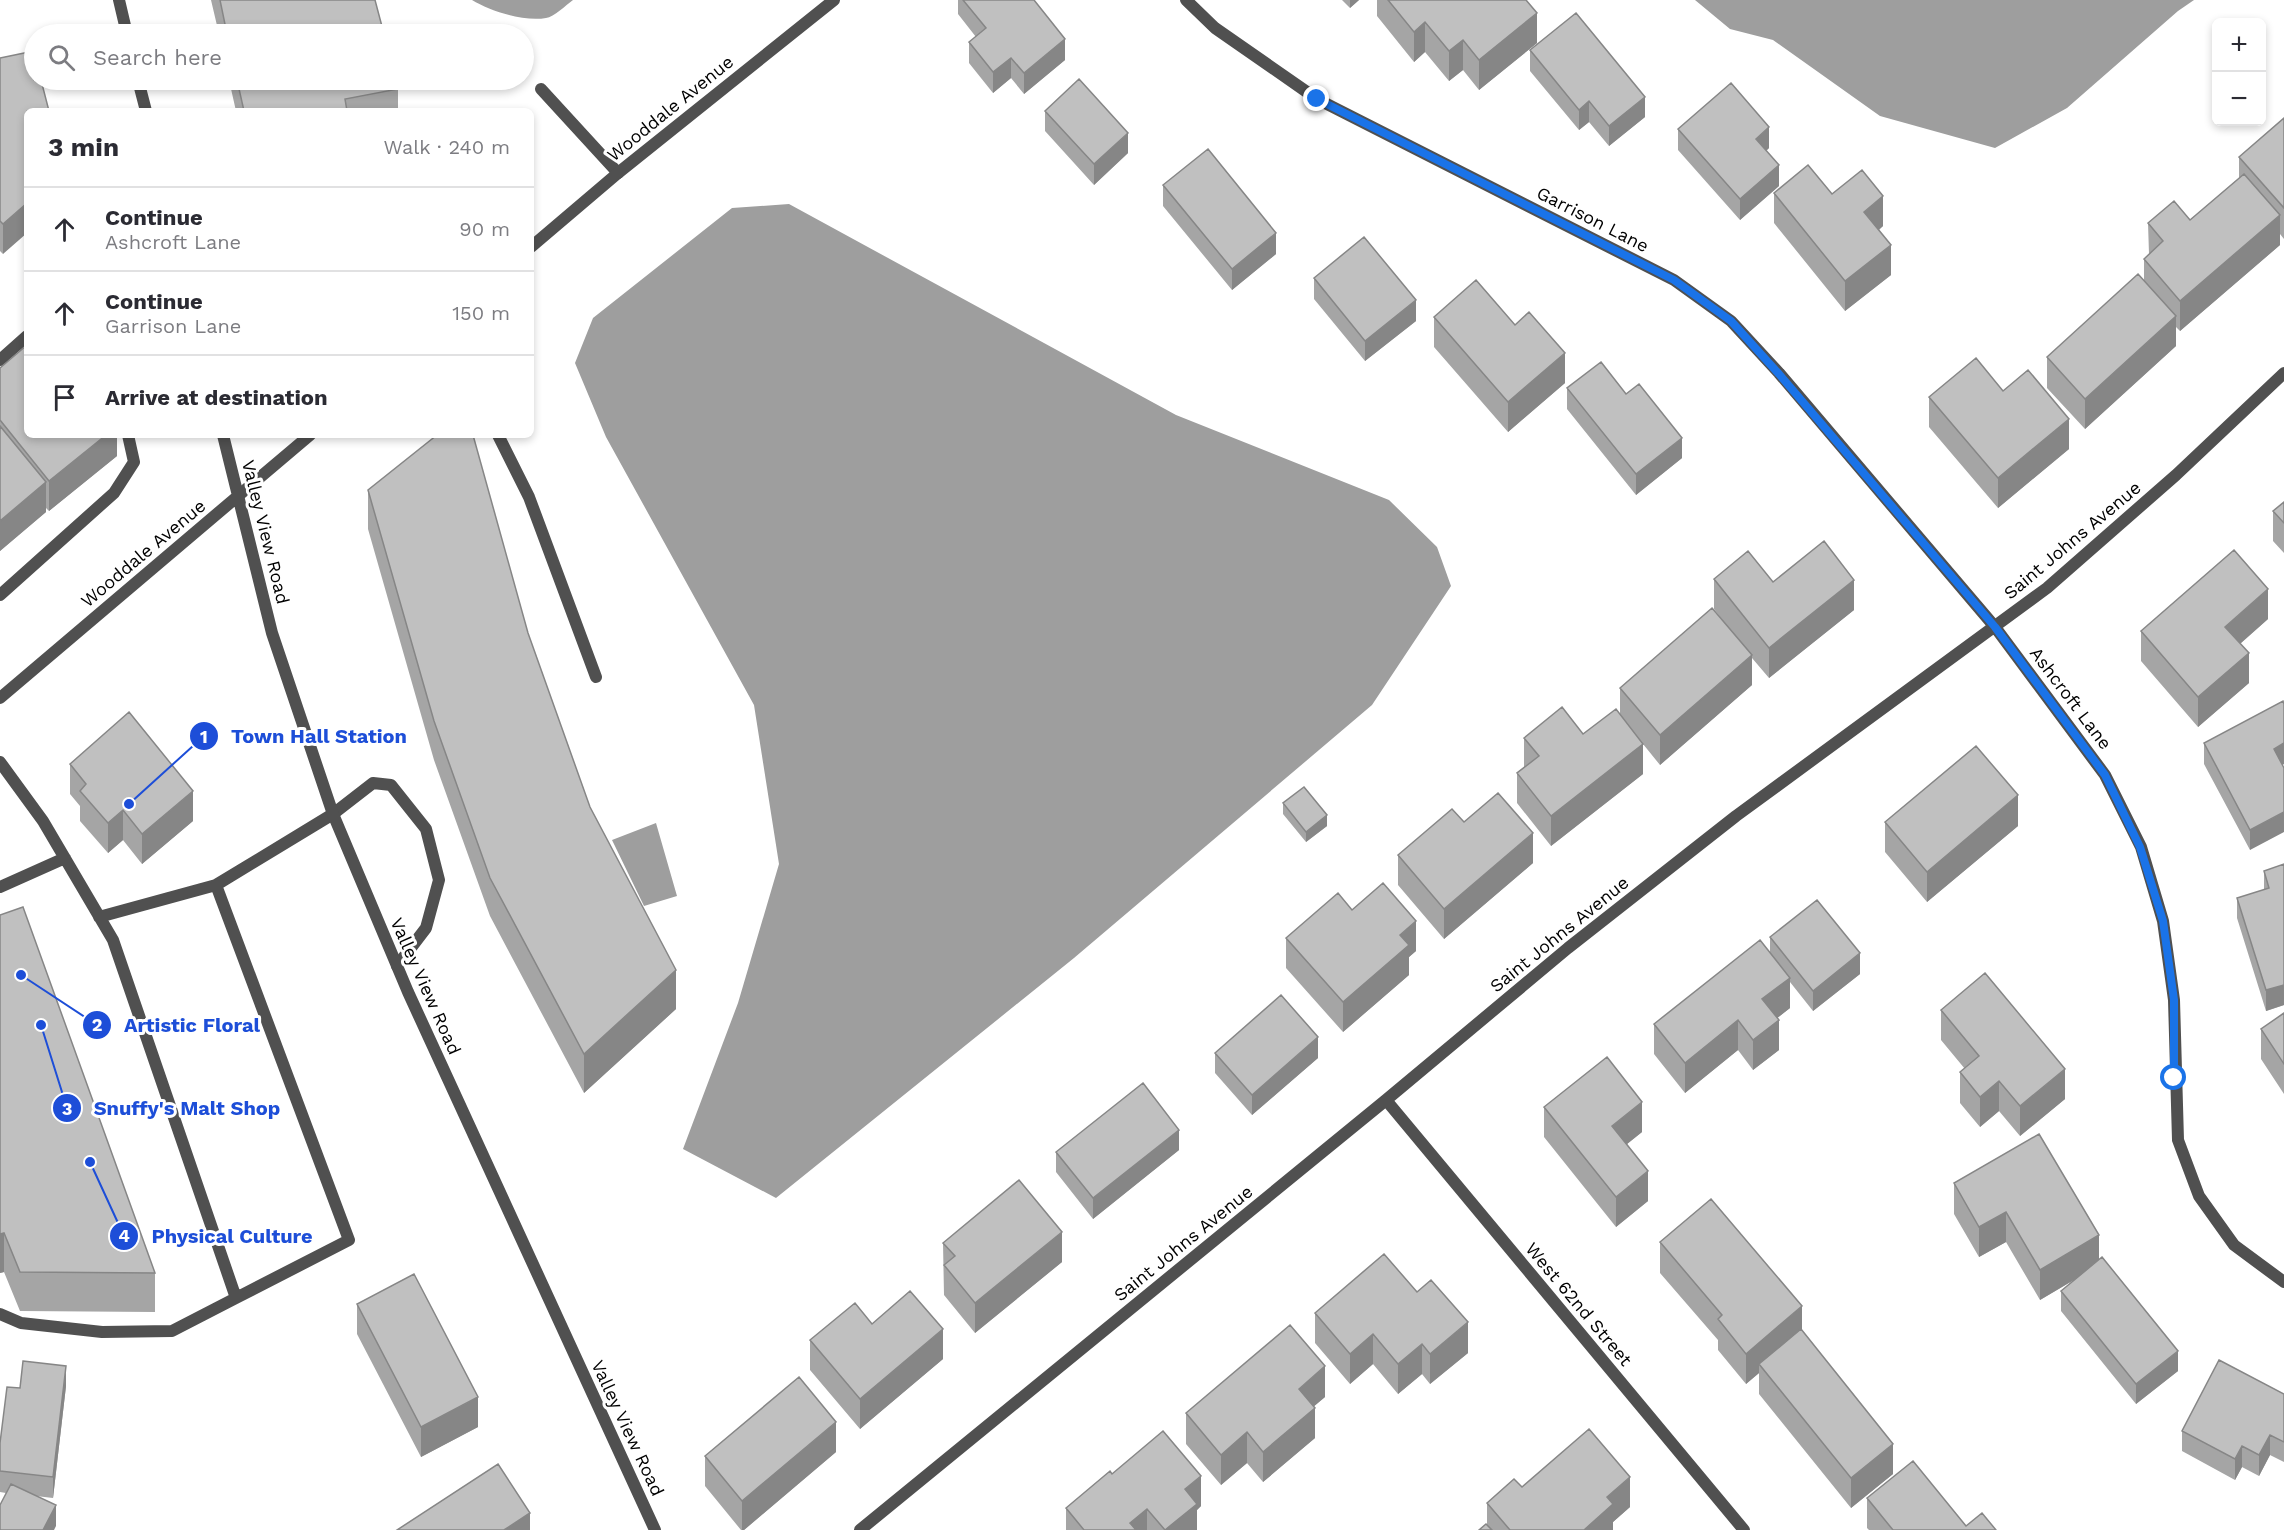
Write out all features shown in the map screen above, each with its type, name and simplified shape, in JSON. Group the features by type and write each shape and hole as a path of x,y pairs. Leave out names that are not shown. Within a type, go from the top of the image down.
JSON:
{"street":[{"path":"119,0 125,24"},
{"name":"Wooddale Avenue","path":"534,243 834,0"},
{"name":"Garrison Lane","path":"1185,0 1215,28 1317,99 1674,280 1731,321 1995,627"},
{"path":"541,88 618,173"},
{"path":"141,90 145,108"},
{"path":"0,360 24,339"},
{"name":"Saint Johns Avenue","path":"860,1530 1386,1100 1568,948 1727,823 2047,588 2150,498 2284,373"},
{"path":"0,595 114,493 134,462 129,438"},
{"name":"Valley View Road","path":"225,438 272,633 333,814 397,966 655,1530"},
{"name":"Wooddale Avenue","path":"0,698 306,438"},
{"path":"500,438 529,497 596,677"},
{"name":"Ashcroft Lane","path":"1995,627 2105,775 2140,847 2163,921 2174,1000 2178,1140 2199,1196 2234,1245 2284,1282"},
{"path":"0,762 43,821 112,940 236,1298"},
{"path":"99,917 216,885 333,814 373,783 391,785 426,828 439,879 426,928 397,966"},
{"path":"0,887 65,858"},
{"path":"0,1314 21,1323 102,1332 172,1331 349,1240 216,885"},
{"name":"West 62nd Street","path":"1386,1100 1744,1530"}],"shaded area":[{"path":"472,0 573,0 553,15 537,19 508,15"},
{"path":"1695,0 2194,0 2178,11 2067,108 1995,148 1880,116 1773,40 1730,29"},
{"path":"789,204 1176,415 1389,500 1437,547 1451,586 1372,705 1074,958 776,1198 683,1149 738,1003 779,864 754,705 606,437 575,363 593,318 732,208"},
{"path":"656,823 677,896 644,906 612,840"}],"building":[{"path":"220,0 375,0 381,24 225,24"},
{"path":"963,0 1034,0 1065,39 1024,73 1011,58 993,72 969,42 986,28"},
{"path":"1388,0 1526,0 1537,13 1479,60 1463,40 1449,51 1425,22 1414,32"},
{"path":"1576,13 1645,97 1609,126 1589,101 1579,110 1530,50"},
{"path":"24,53 24,90 44,90 48,108 24,108 24,206 3,224 0,221 0,58"},
{"path":"1079,79 1128,133 1094,164 1045,111"},
{"path":"1731,83 1769,127 1756,139 1779,165 1740,199 1678,129"},
{"path":"239,90 393,90 345,99 346,108 243,108"},
{"path":"2284,118 2284,208 2239,157"},
{"path":"1208,149 1276,233 1232,269 1163,185"},
{"path":"1808,165 1832,194 1862,170 1883,196 1864,212 1891,245 1845,281 1774,193"},
{"path":"2244,174 2280,215 2180,301 2144,259 2163,241 2148,223 2174,201 2190,220"},
{"path":"1364,237 1416,300 1365,341 1314,278"},
{"path":"2138,274 2176,316 2085,399 2047,357"},
{"path":"1476,280 1515,325 1529,312 1565,353 1508,402 1434,317"},
{"path":"24,348 24,438 102,438 49,481 0,420 0,368"},
{"path":"1976,358 2003,391 2028,370 2069,419 1998,478 1929,397"},
{"path":"1601,362 1626,394 1639,384 1682,438 1636,474 1567,388"},
{"path":"0,426 46,482 0,521"},
{"path":"433,438 474,438 528,633 590,807 676,970 584,1054 490,878 434,721 368,490"},
{"path":"2284,502 2284,523 2273,511"},
{"path":"1824,541 1854,580 1769,648 1714,579 1748,551 1773,582"},
{"path":"2234,550 2268,589 2225,627 2249,653 2198,697 2141,631"},
{"path":"1712,608 1752,655 1660,735 1620,688"},
{"path":"2283,701 2284,743 2274,749 2284,768 2284,812 2250,830 2204,743"},
{"path":"1562,707 1583,734 1616,709 1643,744 1551,816 1517,773 1539,756 1524,738"},
{"path":"129,712 193,791 142,834 123,810 108,823 80,791 86,784 70,764"},
{"path":"1976,746 2018,795 1927,872 1885,822"},
{"path":"1304,787 1327,815 1306,832 1283,803"},
{"path":"1498,793 1533,833 1444,909 1398,855 1452,809 1464,822"},
{"path":"2284,864 2284,985 2266,990 2237,898 2269,888 2264,871"},
{"path":"1383,883 1416,921 1400,935 1409,945 1343,1002 1286,938 1338,893 1352,910"},
{"path":"1817,900 1860,953 1813,991 1770,937"},
{"path":"23,907 155,1273 20,1272 4,1233 0,1234 0,915"},
{"path":"1760,940 1790,978 1762,999 1779,1020 1753,1040 1738,1020 1685,1063 1654,1024"},
{"path":"1985,973 2065,1069 2020,1106 1999,1081 1980,1097 1960,1072 1979,1056 1941,1010"},
{"path":"1281,995 1318,1037 1252,1095 1215,1053"},
{"path":"2284,1013 2284,1064 2261,1029"},
{"path":"1607,1057 1642,1102 1612,1126 1648,1171 1616,1197 1544,1107"},
{"path":"1143,1083 1179,1130 1093,1198 1056,1152"},
{"path":"2039,1134 2099,1235 2040,1270 2006,1212 1979,1227 1954,1183"},
{"path":"1019,1180 1062,1232 975,1303 944,1265 955,1256 943,1243"},
{"path":"1711,1199 1802,1306 1746,1354 1718,1319 1722,1315 1660,1242"},
{"path":"1384,1254 1417,1292 1431,1280 1468,1322 1430,1354 1422,1344 1398,1364 1373,1334 1350,1354 1315,1313"},
{"path":"2102,1257 2178,1351 2136,1384 2061,1291"},
{"path":"414,1274 478,1397 421,1427 357,1304"},
{"path":"910,1291 943,1329 860,1399 810,1340 855,1303 872,1324"},
{"path":"1290,1325 1325,1366 1299,1389 1315,1408 1263,1452 1247,1432 1221,1455 1186,1413"},
{"path":"1801,1329 1893,1444 1851,1478 1759,1364"},
{"path":"2219,1360 2284,1394 2284,1442 2270,1435 2259,1455 2242,1446 2235,1459 2182,1431"},
{"path":"23,1361 66,1366 53,1477 0,1471 0,1443 7,1387 20,1388"},
{"path":"799,1377 836,1422 742,1501 705,1456"},
{"path":"1589,1429 1630,1477 1607,1497 1613,1504 1584,1530 1510,1530 1487,1503 1514,1479 1522,1487"},
{"path":"1163,1431 1201,1476 1185,1489 1197,1504 1165,1530 1147,1509 1130,1523 1136,1530 1084,1530 1066,1508 1110,1471 1112,1474"},
{"path":"1913,1461 1966,1526 1982,1513 1996,1530 1893,1530 1867,1498"},
{"path":"498,1464 530,1513 504,1530 397,1530"},
{"path":"11,1484 56,1505 43,1530 0,1530 0,1505"},
{"path":"1486,1524 1492,1530 1479,1530"}],"place":[{"name":"Town Hall Station","path":"129,804"},
{"name":"Artistic Floral","path":"21,975"},
{"name":"Snuffy's Malt Shop","path":"41,1025"},
{"name":"Physical Culture","path":"90,1162"}],"route":[{"path":"1317,99 1674,280 1731,321 1779,374 1995,627 2105,775 2140,847 2163,921 2174,1000 2174,1078"}]}
